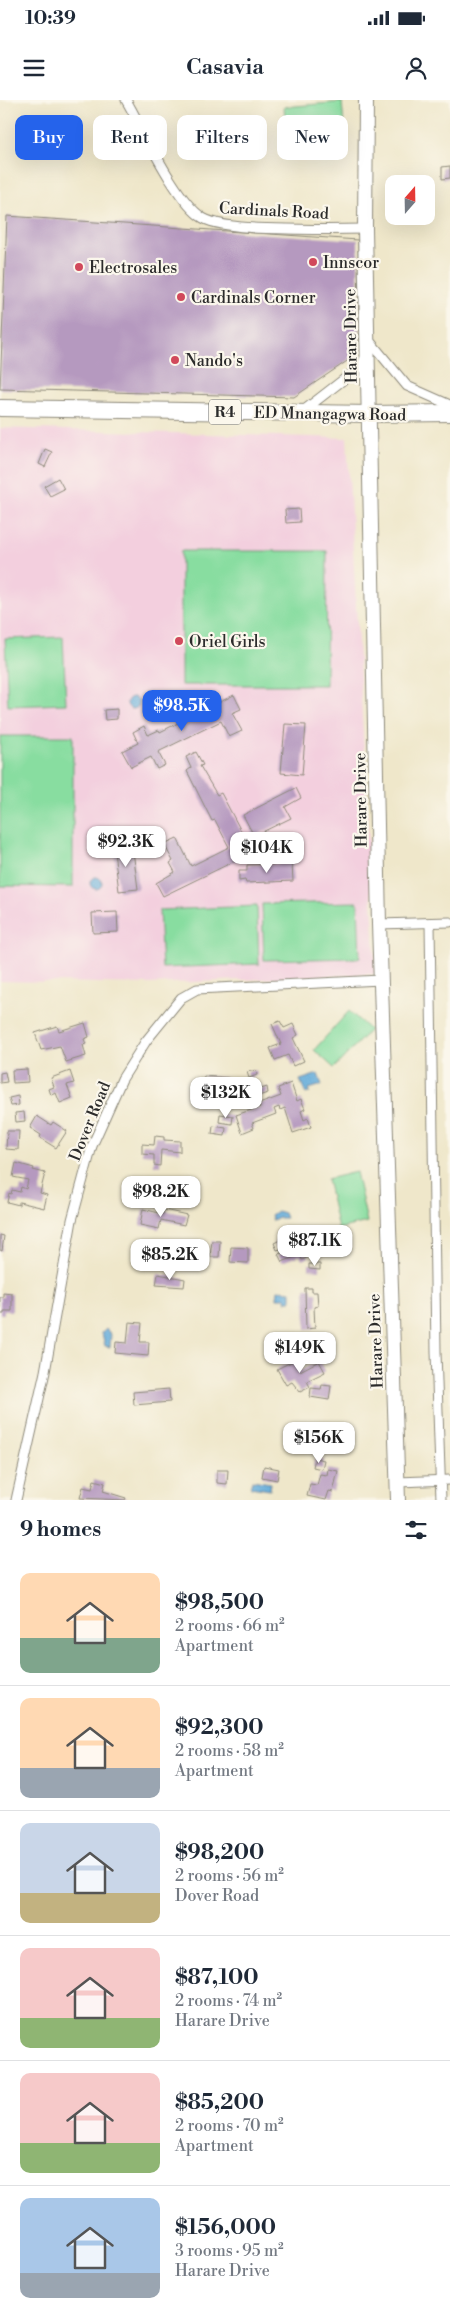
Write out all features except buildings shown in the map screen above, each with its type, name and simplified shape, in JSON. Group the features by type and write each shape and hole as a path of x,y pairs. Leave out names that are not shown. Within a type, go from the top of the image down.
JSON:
{"highway":[{"name":"ED Mnangagwa Road","path":"0,408 370,414 450,413"}],"main road":[{"name":"Harare Drive","path":"366,100 366,229 381,980 398,1500"}],"street":[{"name":"Cardinals Road","path":"126,100 170,178 186,202 202,218 219,224 257,227 366,229"},
{"path":"301,413 361,366 368,345 408,386 450,405"},
{"path":"430,922 436,1352 445,1480 441,1500"},
{"path":"380,924 450,922"},
{"name":"Dover Road","path":"16,1500 45,1372 72,1220 92,1146 122,1078 146,1041 181,998 198,989 381,980"},
{"path":"398,1482 445,1480"}],"shaded area":[{"name":"Oriel Girls","path":"0,428 347,438 376,974 150,984 0,981"}],"green space":[{"path":"342,102 343,115 285,115 284,107"},
{"path":"181,551 327,551 326,685 181,685"},
{"path":"63,637 66,704 8,706 5,639"},
{"path":"0,736 73,736 73,887 0,886"},
{"path":"358,902 360,958 264,960 262,904"},
{"path":"257,906 259,964 162,968 159,910"},
{"path":"349,1011 370,1030 334,1068 314,1050"},
{"path":"356,1172 367,1222 338,1229 327,1179"}],"water":[{"path":"131,697 135,697 139,703 135,709 131,709 127,705 127,701"},
{"path":"98,877 101,878 101,888 94,889 91,888 90,881 91,878"},
{"path":"318,1074 322,1085 309,1089 310,1092 306,1094 300,1080"},
{"path":"277,1211 284,1213 286,1218 279,1218 273,1221 271,1215"},
{"path":"278,1290 291,1291 291,1301 286,1301 286,1298 277,1298"},
{"path":"106,1329 111,1334 110,1347 105,1346 102,1333"},
{"path":"291,1347 301,1348 305,1353 299,1358 287,1350"},
{"path":"252,1480 271,1483 270,1490 250,1487"}],"place":[{"name":"Innscor","path":"313,262"},
{"name":"Electrosales","path":"79,267"},
{"name":"Cardinals Corner","path":"181,297"},
{"name":"Nando's","path":"175,360"},
{"name":"Oriel Girls","path":"179,641"}]}
